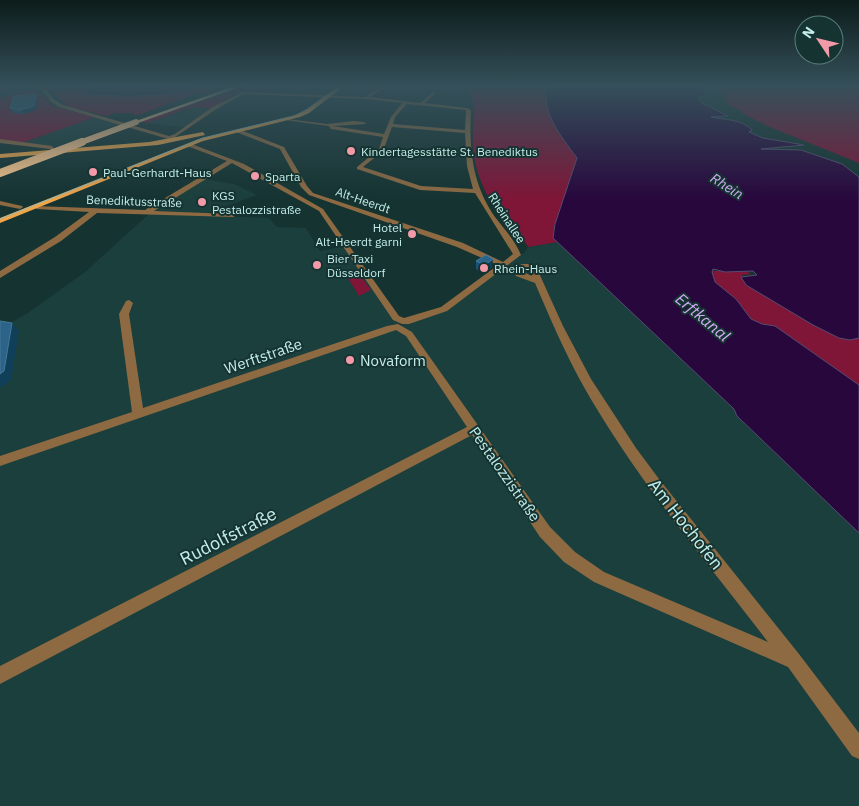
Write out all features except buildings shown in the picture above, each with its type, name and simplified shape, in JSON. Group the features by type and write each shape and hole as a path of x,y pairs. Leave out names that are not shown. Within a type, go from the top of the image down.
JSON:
{"highway":[{"path":"0,172 125,125"}],"main road":[{"path":"179,140 244,125"},
{"path":"0,156 151,144 213,136 266,125"},
{"path":"0,216 37,204 187,137 219,131 226,132 213,136"},
{"path":"0,221 21,210"}],"street":[{"name":"Pestalozzistraße","path":"128,125 179,140 231,161 321,210 545,532 565,555 578,566 599,577 793,660"},
{"path":"179,140 196,125"},
{"path":"324,125 341,130 386,136"},
{"path":"466,132 390,125 378,154 359,166 360,169 365,171 400,180 404,184 420,188 477,191"},
{"name":"Rheinallee","path":"467,125 466,148 477,191 517,255"},
{"path":"238,131 282,148 304,187 311,194 300,198"},
{"path":"0,141 52,148 53,151"},
{"path":"145,212 231,161"},
{"name":"Alt-Heerdt","path":"311,194 460,245 504,265"},
{"path":"0,203 21,210"},
{"name":"Benediktusstraße","path":"37,204 96,210 231,216"},
{"path":"0,275 58,239 96,210"},
{"name":"Werftstraße","path":"0,461 444,309 517,255"},
{"name":"Am Hochofen","path":"539,282 586,380 632,452 654,483 793,660 859,749"},
{"path":"129,303 124,314 138,414"},
{"name":"Rudolfstraße","path":"0,675 474,429"}],"shaded area":[{"path":"0,125 74,125 22,143 0,139"},
{"path":"74,125 117,125 56,147 22,143"},
{"path":"161,125 192,125 187,128"},
{"path":"473,125 554,125 577,158 553,232 558,242 528,247 525,242 521,243 488,197 474,158"},
{"path":"765,125 859,125 859,163"},
{"name":"KGS Pestalozzistraße","path":"203,179 234,184 257,195 205,214 155,211 154,208"},
{"path":"150,213 269,218 277,227 306,228 320,251 345,246 401,325 446,309 525,252 528,247 558,242 734,409 737,416 859,533 859,806 0,806 0,324 14,321 28,313 85,272"},
{"path":"702,271 746,271 751,274 742,275 743,279 859,336 859,406 762,333"},
{"path":"358,272 371,290 359,296 346,275"}],"water":[{"path":"554,125 745,125 752,130 749,132 763,138 804,145 761,149 801,150 842,164 859,177 859,338 850,340 839,338 813,325 746,285 741,277 757,275 753,271 725,272 713,269 712,272 715,282 736,299 751,319 762,324 775,326 859,385 859,533 737,416 734,409 553,238 555,224 577,158"}],"tram line":[{"path":"0,219 203,138 258,125"}],"place":[{"name":"Kindertagesstätte St. Benediktus","path":"351,151"},
{"name":"Paul-Gerhardt-Haus","path":"93,172"},
{"name":"Sparta","path":"255,176"},
{"name":"KGS Pestalozzistraße","path":"202,202"},
{"name":"Hotel Alt-Heerdt garni","path":"412,234"},
{"name":"Bier Taxi Düsseldorf","path":"317,265"},
{"name":"Rhein-Haus","path":"484,268"},
{"name":"Novaform","path":"350,360"}],"water label":[{"name":"Rhein","path":"727,186"},
{"name":"Erftkanal","path":"703,317"}]}
